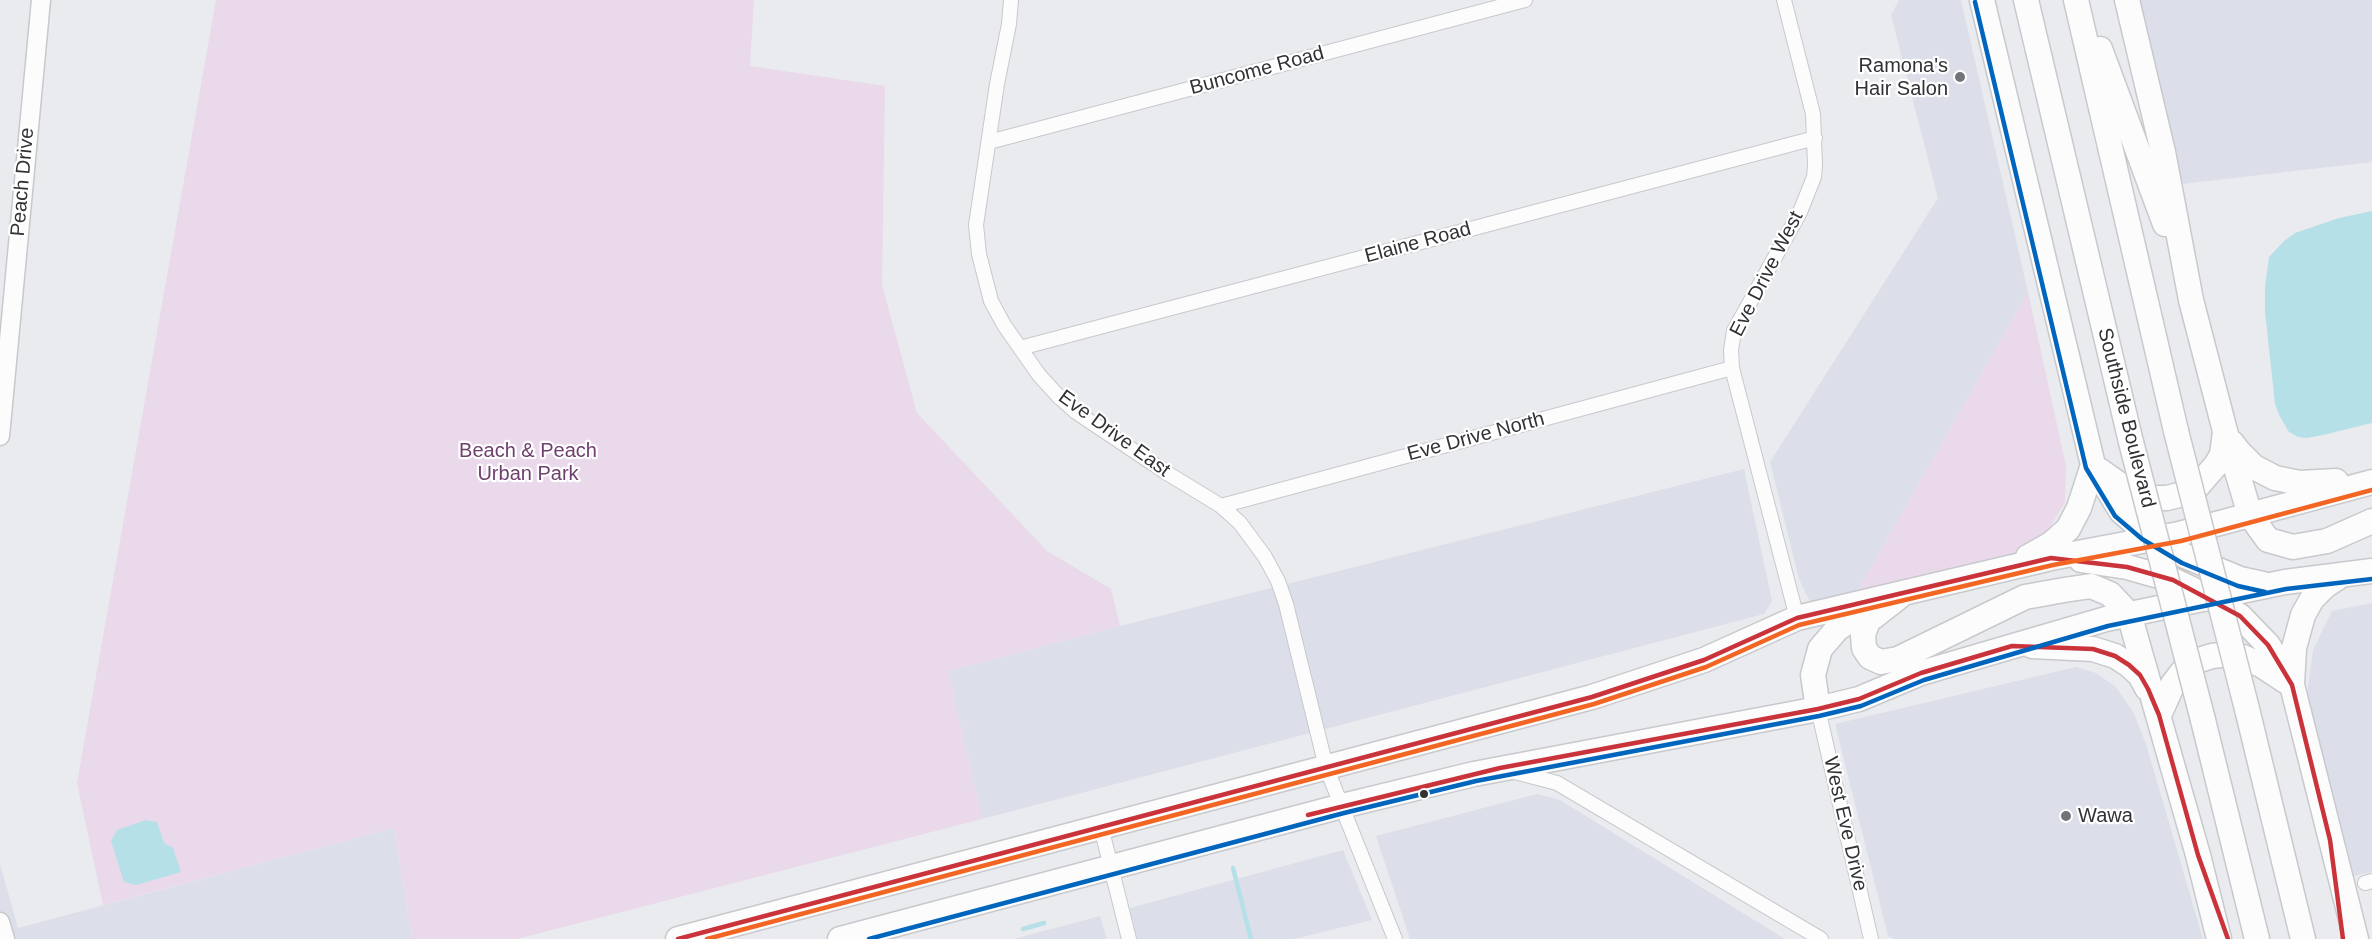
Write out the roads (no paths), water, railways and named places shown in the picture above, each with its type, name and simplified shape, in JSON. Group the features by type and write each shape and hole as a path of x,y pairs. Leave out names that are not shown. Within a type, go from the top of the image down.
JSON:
{"highway":[{"path":"1982,0 2093,465 2121,511 2154,539 2185,556 2240,579 2267,585"},
{"name":"Southside Boulevard","path":"2026,0 2131,442 2257,939"},
{"path":"2076,0 2176,431 2303,939"},
{"path":"2083,0 2191,300"},
{"path":"2127,0 2163,152 2191,300 2250,514 2268,540 2293,547 2327,541 2372,521"},
{"path":"2093,465 2122,487 2136,494 2151,498 2167,498 2183,494 2196,488 2216,465 2222,455 2225,430"},
{"path":"2225,430 2246,460 2275,478 2300,483 2372,480"},
{"path":"1969,576 2036,554 2068,529 2079,508 2093,465"},
{"path":"678,939 1592,698 1704,660 1797,618 1969,576 2154,539 2372,480"},
{"path":"2051,558 2127,567 2173,580 2208,597 2240,616 2254,629 2268,645 2292,685"},
{"path":"840,939 1342,806 1500,768 1818,709 1859,699 1921,673 2012,645 2129,614 2267,585 2372,571"},
{"path":"2343,574 2325,586 2312,599 2303,615 2294,648 2292,685 2356,939"},
{"path":"1896,594 1868,621 1863,635 1864,648 1870,657 1881,662 1898,659 2025,597 2091,586 2110,594 2129,614 2198,855 2219,939"},
{"path":"1818,709 1813,675 1820,649 1837,629 1896,594"},
{"path":"2012,645 2093,649 2115,656 2139,675 2158,715"},
{"path":"2158,715 2173,684 2183,671 2196,661 2211,656 2228,654 2242,657 2275,673 2292,685"},
{"path":"2330,840 2343,939"},
{"path":"2198,855 2228,939"}],"street":[{"name":"Peach Drive","path":"0,435 41,0"},
{"name":"Eve Drive East","path":"1011,0 976,225 979,254 991,301 1004,325 1039,375 1059,397 1076,412 1221,507 1240,523 1253,539 1278,581 1286,604 1326,767 1395,939"},
{"name":"Buncome Road","path":"989,142 1525,0"},
{"name":"Eve Drive West","path":"1784,0 1813,114 1815,171 1808,195 1734,331 1731,350 1732,368 1797,618"},
{"name":"Elaine Road","path":"1020,348 1815,138"},
{"name":"Eve Drive North","path":"1221,507 1732,368"},
{"name":"West Eve Drive","path":"1818,709 1871,939"},
{"path":"1500,768 1557,783 1821,939"},
{"path":"1101,828 1129,939"},
{"path":"0,922 5,939"}],"water":[{"path":"2372,211 2372,423 2323,435 2298,437 2289,432 2275,404 2265,312 2265,287 2269,257 2295,233 2339,218"},
{"path":"146,820 157,822 164,843 173,848 181,872 136,885 124,882 111,841 117,830"}],"waterway":[{"path":"1233,868 1251,939"},
{"path":"1023,929 1044,923"}],"place":[{"name":"Ramona's Hair Salon","path":"1960,77"},
{"name":"Wawa","path":"2066,816"}],"park label":[{"name":"Beach & Peach Urban Park","path":"528,462"}]}
